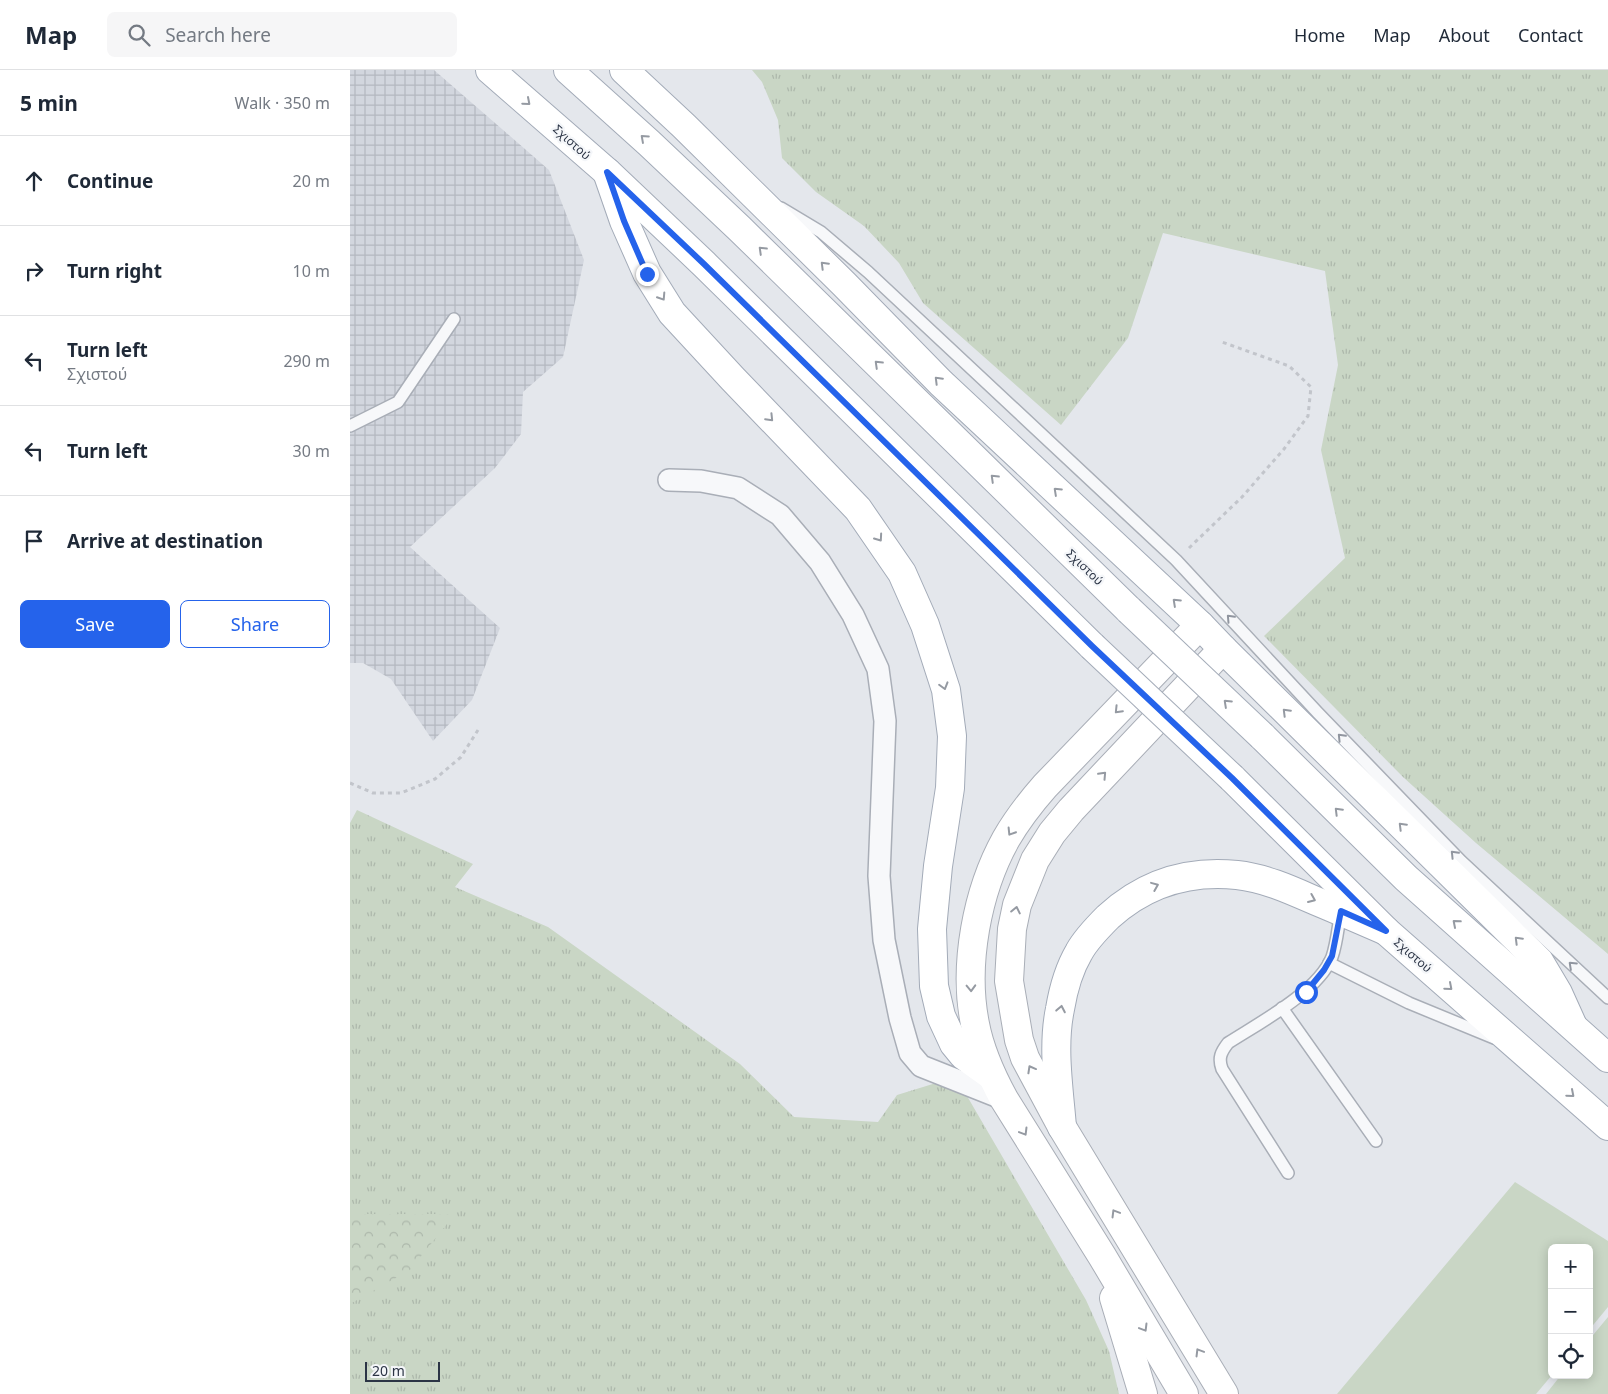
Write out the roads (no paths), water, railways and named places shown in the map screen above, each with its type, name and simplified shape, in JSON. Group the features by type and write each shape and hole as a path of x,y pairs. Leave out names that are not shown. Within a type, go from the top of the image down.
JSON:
{"main road":[{"name":"Σχιστού","path":"490,70 607,172 704,264 1092,646 1232,778 1386,931 1608,1126"},
{"name":"Σχιστού","path":"568,70 642,136 740,229 1406,878 1608,1058"},
{"path":"624,70 745,186 941,383 1200,625 1222,649 1538,961 1558,993 1572,1024"},
{"path":"607,172 624,221 647,274 672,313 858,509 902,573 925,625 946,690 952,736 950,788 938,866 932,929 934,986 941,1016 954,1044 963,1054 991,1075"},
{"path":"1184,1394 991,1075 975,1024 971,979 976,920 993,868 1006,839 1025,809 1200,625"},
{"path":"1222,649 1070,810 1052,833 1035,860 1016,905 1012,929 1009,981 1014,1021 1025,1058 1062,1127 1224,1394"},
{"path":"1062,1127 1057,1040 1059,1011 1068,978 1079,952 1098,927 1123,903 1150,887 1174,879 1205,874 1238,875 1266,881 1386,931"},
{"path":"1102,1256 1143,1394"}],"street":[{"path":"669,480 702,481 738,488 780,516 820,562 853,615 878,669 884,712 879,876 884,940 900,1018 910,1053 921,1066 1004,1099"}],"lane":[{"path":"745,186 821,232 868,272 1176,560 1318,713 1461,861 1608,998"},
{"path":"350,426 398,402 454,319"},
{"path":"1288,1173 1222,1069 1220,1055 1228,1043 1306,992 1329,963 1341,911"},
{"path":"1329,963 1409,1003 1519,1048"},
{"path":"1282,1008 1376,1141"}]}
